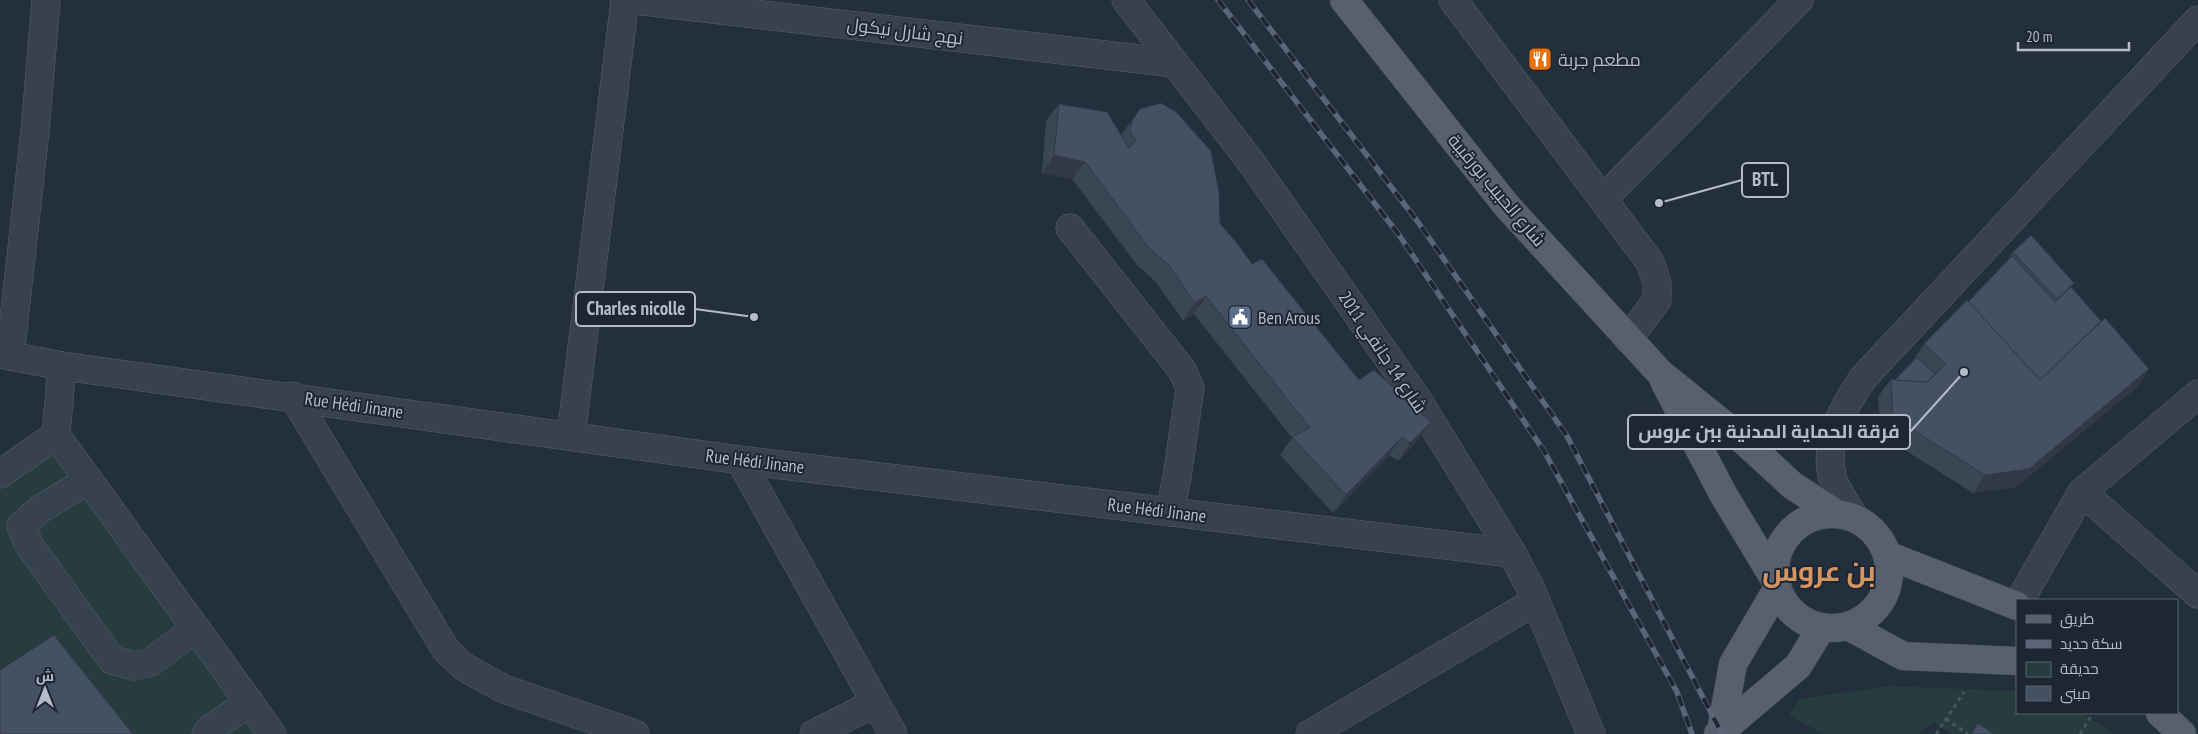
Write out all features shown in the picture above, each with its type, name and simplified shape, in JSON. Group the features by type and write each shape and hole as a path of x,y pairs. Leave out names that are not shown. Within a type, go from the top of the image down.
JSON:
{"main road":[{"name":"شارع الحبيب بورقيبة","path":"1344,0 1506,205 1660,373 1744,441 1792,486 1846,515"},
{"name":"شارع الحبيب بورقيبة","path":"1660,373 1723,494 1776,584"},
{"path":"1850,627 1865,618 1878,605 1886,590 1890,573 1887,555 1880,539 1869,526 1846,515 1819,515 1803,521 1790,531 1780,546 1775,563 1776,584 1785,603 1796,615 1822,627 1850,627 1903,656 2016,661"},
{"path":"1887,555 2016,606"},
{"path":"1719,732 1734,664 1776,584"},
{"path":"1719,732 1798,666 1822,627"},
{"path":"2161,714 2182,734"}],"street":[{"path":"5,355 34,141 46,0"},
{"path":"571,436 625,0"},
{"name":"نهج شارل نيكول","path":"635,0 1174,63"},
{"name":"شارع 14 جانفي 2011","path":"1126,0 1251,162 1416,399 1512,553 1536,601 1591,734"},
{"path":"1453,0 1650,262 1657,283 1657,300 1628,339"},
{"path":"1603,198 1799,0"},
{"path":"1846,515 1832,477 1831,454 1834,430 1845,406 1863,378 2198,20"},
{"path":"1070,228 1182,370 1190,388 1170,512"},
{"name":"Rue Hédi Jinane","path":"5,355 62,366 294,396 740,460 1512,553"},
{"path":"62,366 56,435 272,734"},
{"path":"2021,599 2082,492 2198,394"},
{"path":"294,396 446,650 464,667 504,689 635,734"},
{"path":"0,474 56,435"},
{"path":"740,460 893,734"},
{"path":"89,480 40,509 21,526 34,553 112,660 134,666 151,662 196,628"},
{"path":"2082,492 2198,594"},
{"path":"1310,734 1536,601"},
{"path":"206,734 210,729 250,702"},
{"path":"814,734 875,703"}],"path":[{"path":"1936,734 1988,659"},
{"path":"2080,734 2092,714"},
{"path":"1946,719 1968,734"}],"green space":[{"path":"64,441 272,734 0,734 0,485"},
{"path":"1886,686 2016,691 2016,714 2084,714 2114,734 1952,734 1933,722 1918,734 1823,734 1789,715 1800,699"}],"building":[{"name":"Ben Arous","path":"1161,103 1176,112 1211,151 1219,193 1220,224 1252,264 1262,259 1359,380 1374,370 1431,422 1410,443 1402,437 1346,495 1292,437 1310,428 1206,296 1195,303 1168,264 1149,248 1085,162 1054,155 1059,104 1107,112 1129,148 1136,140 1130,131 1133,119 1140,109"},
{"path":"2031,235 2074,283 2057,299 2013,252"},
{"path":"2012,256 2055,302 2071,287 2101,321 2040,380 1968,302"},
{"path":"1967,300 2040,380 2105,318 2149,369 2029,469 1985,475 1893,417 1891,379 1928,382 1946,364 1924,344"},
{"path":"1917,357 1935,374 1928,382 1895,380"},
{"path":"54,635 133,734 0,734 0,670"},
{"path":"1978,723 1994,734 1971,734"}],"railway":[{"path":"1218,0 1399,235 1544,451 1677,692 1692,734"},
{"path":"1248,0 1418,222 1567,436 1722,734"}],"place":[{"name":"مطعم جربة","path":"1540,59"},
{"name":"BTL","path":"1659,203"},
{"name":"Charles nicolle","path":"754,317"},
{"name":"Ben Arous","path":"1240,317"},
{"name":"فرقة الحماية المدنية ببن عروس","path":"1964,372"}],"district":[{"name":"بن عروس","path":"1819,570"}]}
